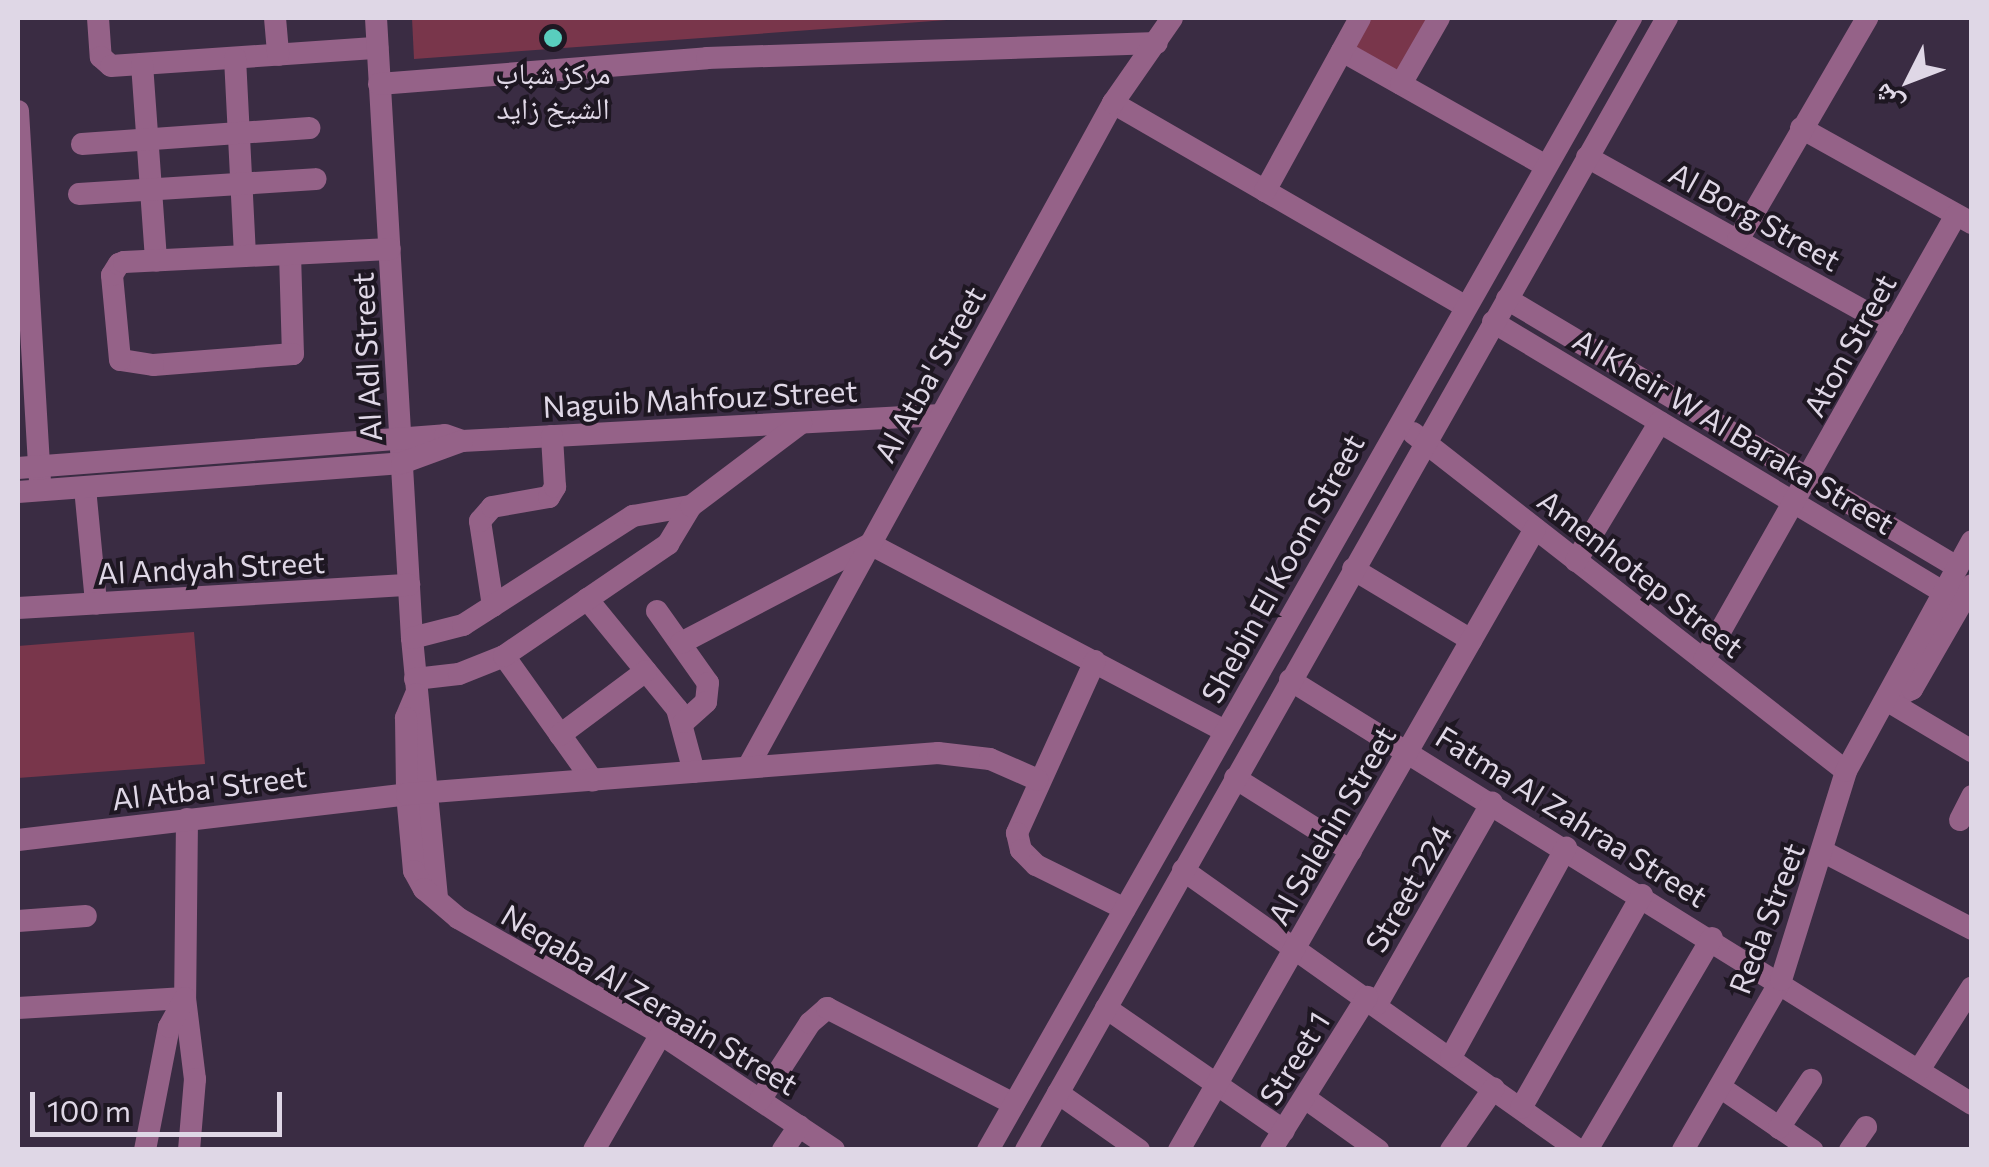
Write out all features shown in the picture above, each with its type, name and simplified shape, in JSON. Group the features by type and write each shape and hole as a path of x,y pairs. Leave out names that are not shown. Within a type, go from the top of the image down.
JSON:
{"street":[{"path":"98,18 106,64 378,48"},
{"path":"275,18 278,55"},
{"name":"Al Adl Street","path":"376,18 415,686 406,718 419,794 414,871 437,898"},
{"name":"Al Atba' Street","path":"748,767 1114,104 1172,18"},
{"path":"1265,191 1360,18"},
{"path":"1401,84 1440,18"},
{"name":"Shebin El Koom Street","path":"988,1150 1462,305 1631,18"},
{"name":"Shebin El Koom Street","path":"1026,1150 1667,18"},
{"path":"1738,240 1866,18"},
{"path":"379,84 706,58 1158,43"},
{"path":"1342,51 1544,165"},
{"path":"235,58 245,256"},
{"path":"142,64 156,261"},
{"path":"1114,104 1462,305"},
{"path":"18,111 28,480"},
{"path":"82,144 309,128"},
{"path":"1801,128 1964,219"},
{"name":"Al Borg Street","path":"1588,157 1893,327"},
{"path":"79,194 316,178"},
{"name":"Aton Street","path":"1704,660 1796,504 1893,327 1964,219"},
{"path":"290,254 293,354 130,366 117,352 112,276 119,264 245,256 390,249"},
{"name":"Al Kheir W Al Baraka Street","path":"1506,299 1810,479 1961,591"},
{"name":"Al Kheir W Al Baraka Street","path":"1494,322 1796,504 1961,591"},
{"name":"Naguib Mahfouz Street","path":"28,480 85,488 402,463 462,441 940,415"},
{"name":"Amenhotep Street","path":"1399,422 1846,771"},
{"path":"1576,561 1660,422"},
{"path":"415,686 504,656 668,544 691,506 802,423"},
{"name":"Naguib Mahfouz Street","path":"28,480 401,438 450,435 462,441"},
{"path":"493,606 480,520 492,507 550,498 556,486 552,436"},
{"path":"85,488 96,603"},
{"path":"412,638 447,632 633,516 691,506"},
{"name":"Al Salehin Street","path":"1179,1150 1535,529"},
{"name":"Reda Street","path":"1683,1150 1781,980 1824,852 1846,771 1888,702 1912,688 1961,591 1972,540"},
{"path":"680,643 870,544 1224,731"},
{"path":"1353,568 1471,640"},
{"name":"Al Andyah Street","path":"18,608 409,585"},
{"path":"587,599 684,722 694,772"},
{"path":"657,612 708,690 702,706 684,722"},
{"path":"504,656 593,781"},
{"path":"1095,661 1038,780 1018,833 1021,850 1036,865 1125,908"},
{"path":"560,735 646,671"},
{"name":"Fatma Al Zahraa Street","path":"1290,680 1781,980 1972,1104"},
{"path":"1888,702 1972,750"},
{"name":"Al Atba' Street","path":"18,840 419,794 955,753 990,759 1038,780"},
{"path":"1235,778 1351,851"},
{"path":"1960,820 1972,796"},
{"name":"Street 224","path":"1372,1000 1492,802"},
{"path":"187,819 185,998 194,1038 189,1150"},
{"path":"1451,1057 1566,848"},
{"path":"1824,852 1972,929"},
{"path":"1184,870 1579,1150"},
{"path":"1521,1108 1642,896"},
{"name":"Neqaba Al Zeraain Street","path":"437,898 458,918 661,1034 834,1150"},
{"path":"18,921 86,916"},
{"path":"1587,1150 1712,938"},
{"path":"1920,1070 1972,987"},
{"path":"18,1008 185,998"},
{"path":"144,1150 169,1027 185,998"},
{"name":"Street 1","path":"1277,1140 1372,1000"},
{"path":"760,1100 810,1023 827,1008 1014,1104"},
{"path":"1106,1008 1217,1085 1277,1140"},
{"path":"594,1150 593,1141 661,1034"},
{"path":"1779,1128 1812,1080"},
{"path":"1720,1087 1812,1150"},
{"path":"1451,1150 1494,1088"},
{"path":"1058,1093 1139,1150"},
{"path":"1304,1098 1378,1150"},
{"path":"783,1150 799,1126"},
{"path":"1850,1150 1866,1126"}],"shaded area":[{"name":"مركز شباب الشيخ زايد","path":"412,18 974,18 414,59"},
{"path":"1363,18 1436,18 1400,81 1345,49"},
{"path":"194,632 205,764 18,778 18,646"}],"place":[{"name":"مركز شباب الشيخ زايد","path":"553,38"}]}
